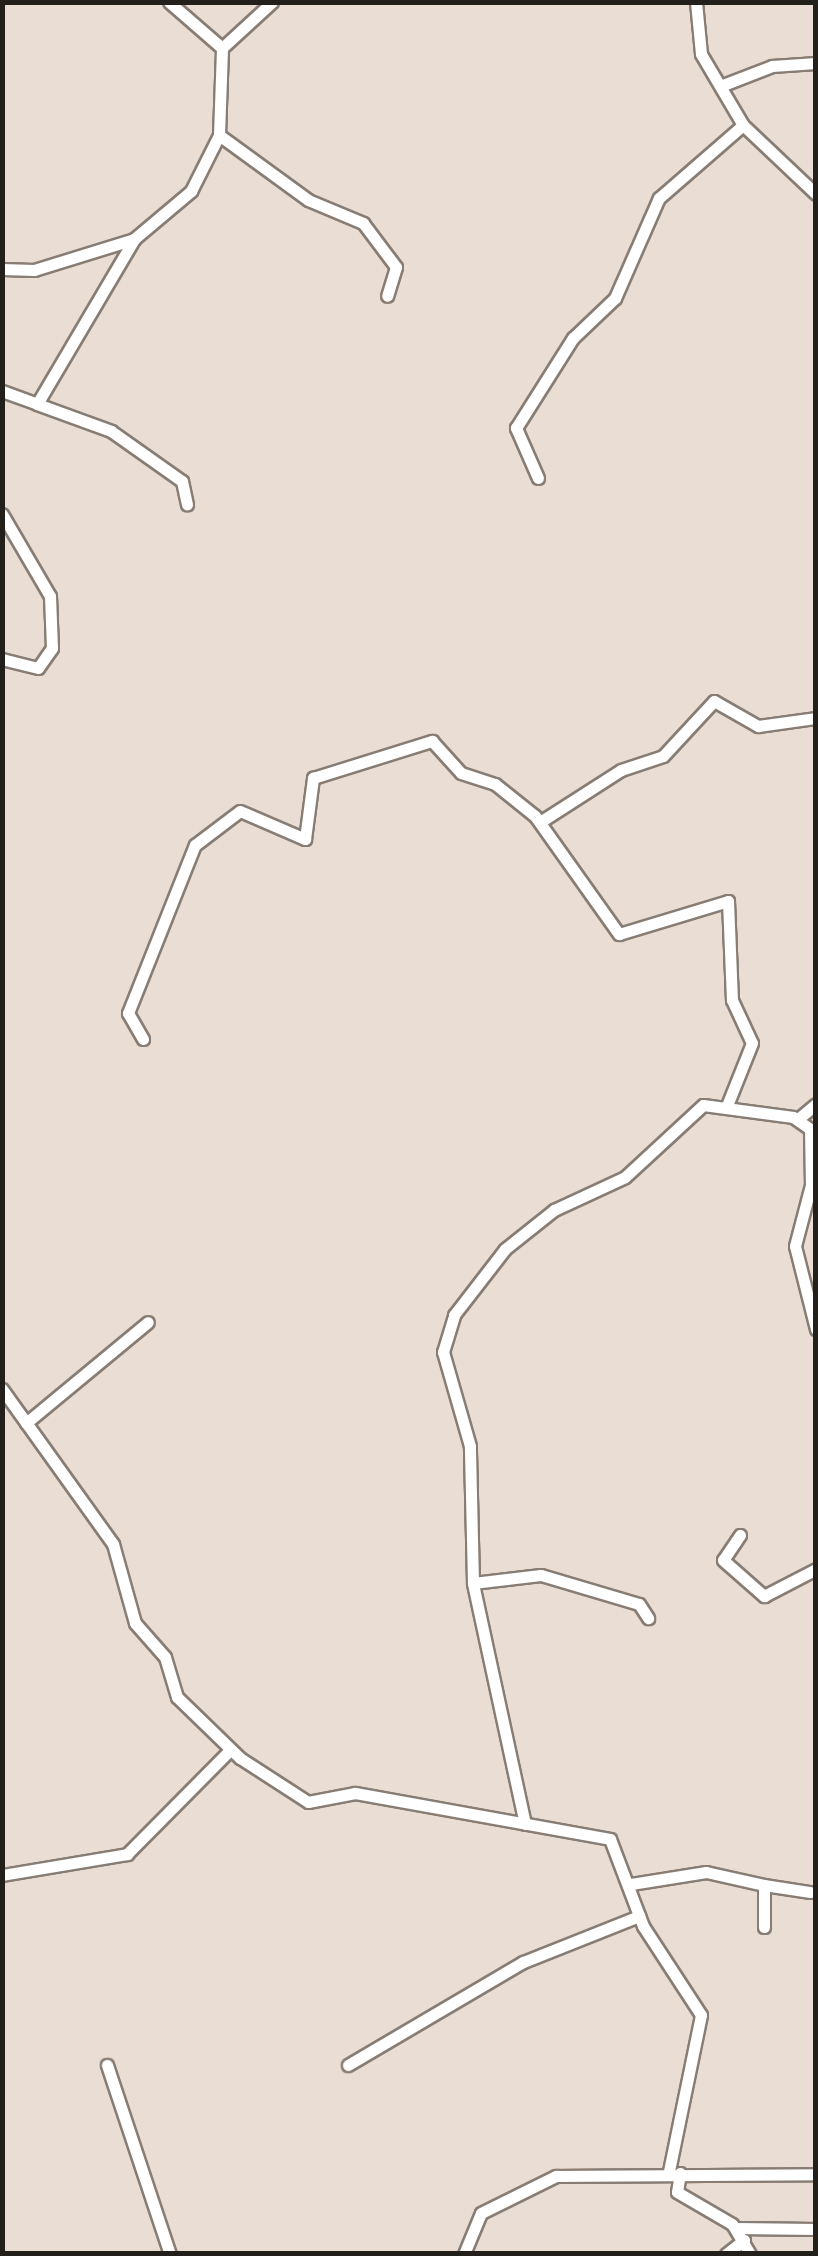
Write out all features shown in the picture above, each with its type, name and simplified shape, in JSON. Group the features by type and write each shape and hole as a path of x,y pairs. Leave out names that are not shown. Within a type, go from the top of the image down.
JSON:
{"street":[{"path":"169,2 222,48"},
{"path":"37,404 134,239 191,191 219,135 222,48 272,2"},
{"path":"696,2 701,54 723,85 743,125 816,194"},
{"path":"723,85 772,66 816,64"},
{"path":"538,478 516,428 573,338 615,298 659,198 743,125"},
{"path":"219,135 308,200 363,223 396,267 387,296"},
{"path":"2,269 34,270 134,239"},
{"path":"2,391 110,431 182,481 187,504"},
{"path":"2,514 50,596 52,648 38,668 2,659"},
{"path":"540,822 621,770 663,756 714,701 758,726 816,718"},
{"path":"144,1039 128,1013 186,861 235,812 305,839 313,778 428,740 461,773 495,784 540,822 619,934 718,898 732,906 732,1000 752,1043 726,1108"},
{"path":"798,1119 816,1104"},
{"path":"525,1824 473,1583 470,1446 443,1352 447,1328 505,1249 554,1210 625,1177 693,1107 798,1119 814,1138 795,1246 816,1329"},
{"path":"26,1423 148,1322"},
{"path":"2,1389 113,1544 135,1623 166,1657 177,1696 230,1750 308,1802 355,1792 525,1824 604,1834 631,1884 639,1916 702,2015 674,2172 677,2192 736,2228 750,2254"},
{"path":"740,1535 723,1560 764,1596 816,1568"},
{"path":"473,1583 541,1575 639,1604 648,1618"},
{"path":"2,1875 127,1854 230,1750"},
{"path":"631,1884 706,1872 810,1892"},
{"path":"764,1885 764,1927"},
{"path":"348,2064 523,1962 639,1916"},
{"path":"107,2064 170,2254"},
{"path":"464,2254 481,2213 537,2182 674,2172 816,2174"},
{"path":"736,2228 816,2229"},
{"path":"726,2254 744,2240"}]}
